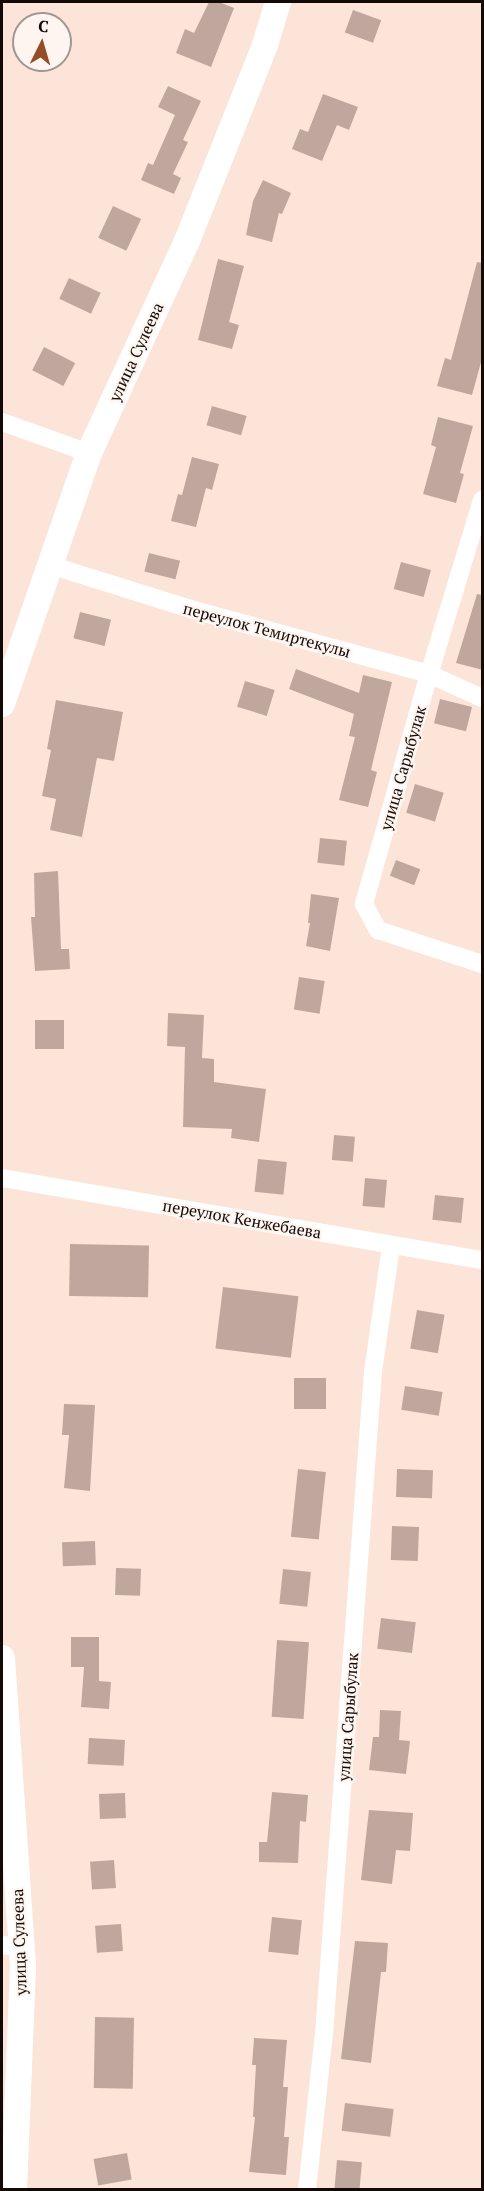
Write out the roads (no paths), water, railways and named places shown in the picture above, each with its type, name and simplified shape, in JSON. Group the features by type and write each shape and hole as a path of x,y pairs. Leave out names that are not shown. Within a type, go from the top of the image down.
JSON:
{"main road":[{"name":"улица Сулеева","path":"2,704 89,453 188,241 265,45 278,2"},
{"name":"улица Сулеева","path":"2,1658 11,1946 14,2190"}],"street":[{"path":"2,422 89,453"},
{"name":"улица Сарыбулак","path":"483,500 429,674 364,904 378,930 483,964"},
{"name":"переулок Темиртекулы","path":"50,565 190,609 429,674 483,698"},
{"name":"переулок Кенжебаева","path":"2,1178 483,1260"},
{"name":"улица Сарыбулак","path":"307,2190 324,2034 373,1372 392,1245"}]}
